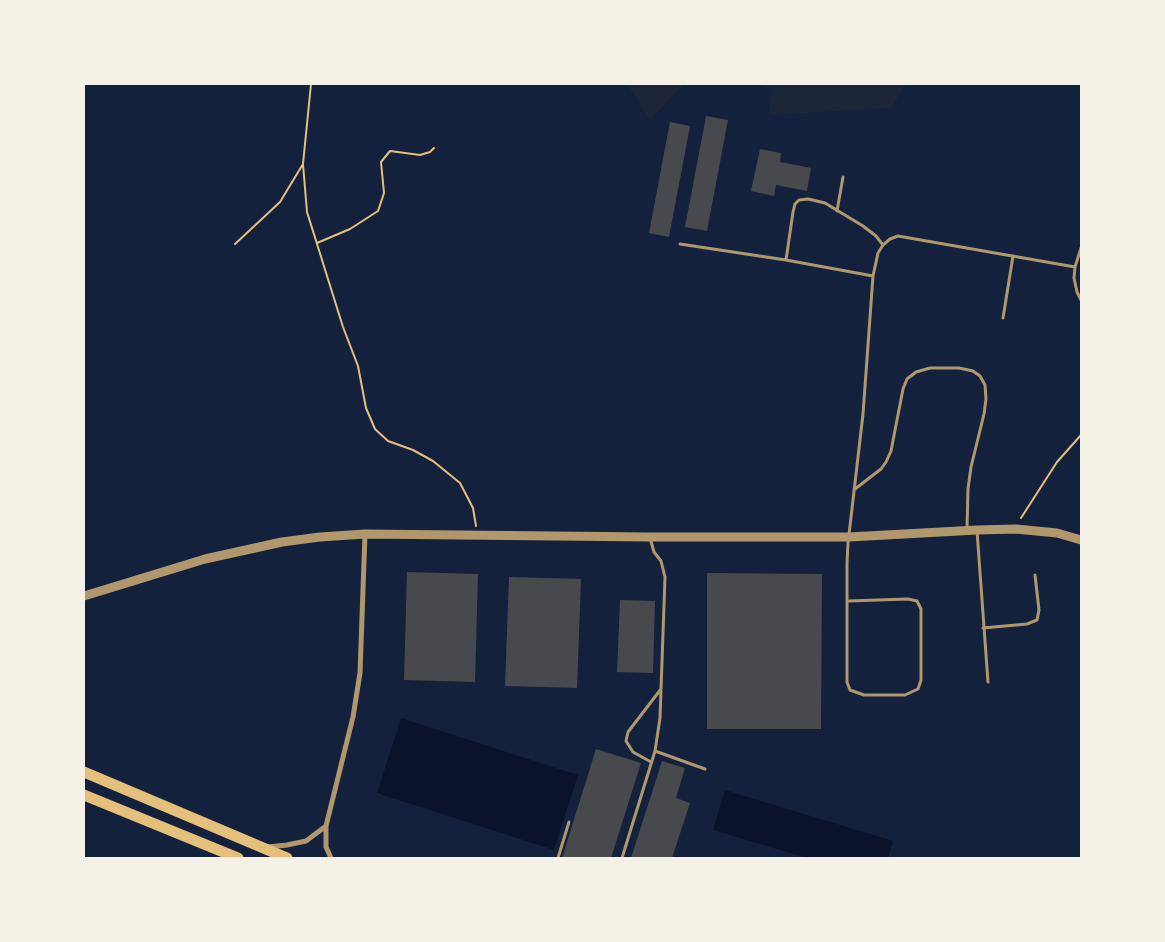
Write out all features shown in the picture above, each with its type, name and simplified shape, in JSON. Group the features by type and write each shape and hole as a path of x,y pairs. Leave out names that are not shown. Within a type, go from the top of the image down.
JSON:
{"highway":[{"path":"84,772 287,858"},
{"path":"84,795 238,858"}],"street":[{"path":"84,596 205,559 282,542 365,534 849,537 966,530 1016,530 1057,533 1081,540"},
{"path":"331,858 326,847 326,826 353,717 360,673 365,534"},
{"path":"258,847 287,845 306,841 326,826"}],"lane":[{"path":"837,211 844,177"},
{"path":"786,260 793,212 795,204 799,200 808,199 825,203 863,226 876,236 883,245"},
{"path":"848,602 908,599 917,601 921,609 921,680 918,689 905,695 864,695 850,690 847,682 847,563 849,537 863,414 873,276 876,259 883,245 890,239 898,236 1075,267"},
{"path":"680,244 786,260 873,276"},
{"path":"1081,248 1075,267 1074,278 1081,300"},
{"path":"1003,318 1013,256"},
{"path":"855,489 886,462 891,451 903,389 907,379 916,372 930,368 959,368 973,371 980,376 985,385 986,399 970,475 966,530"},
{"path":"977,530 988,682"},
{"path":"622,858 655,751 662,689 665,576 661,561 654,552 650,537"},
{"path":"983,628 1027,624 1037,620 1039,610 1035,575"},
{"path":"652,762 632,752 626,741 628,732 662,689"},
{"path":"655,751 705,769"},
{"path":"558,858 569,822"}],"path":[{"path":"311,84 303,164 307,212 342,326 358,366 366,408 375,429 388,441 413,450 433,461 460,483 473,508 477,535"},
{"path":"317,244 350,229 378,211 384,193 381,162 390,150 420,155 430,152 434,148"},
{"path":"235,244 280,202 303,164"},
{"path":"1016,530 1024,510 1058,462 1081,435"}],"shaded area":[{"path":"627,84 684,84 650,120"},
{"path":"762,84 906,84 891,108 769,115 771,90"},
{"path":"401,718 578,775 554,850 377,793"},
{"path":"725,790 893,841 888,858 807,858 713,830"}],"building":[{"path":"706,116 728,120 707,231 685,227"},
{"path":"670,122 690,126 669,237 649,233"},
{"path":"760,149 781,153 780,162 811,168 807,191 776,185 774,196 751,191"},
{"path":"407,572 478,574 475,682 404,680"},
{"path":"707,573 822,574 821,729 707,729"},
{"path":"509,577 581,579 577,688 505,686"},
{"path":"620,600 655,601 653,673 617,672"},
{"path":"596,749 641,763 611,858 562,858"},
{"path":"662,761 685,768 676,798 690,803 672,858 631,858"}]}
